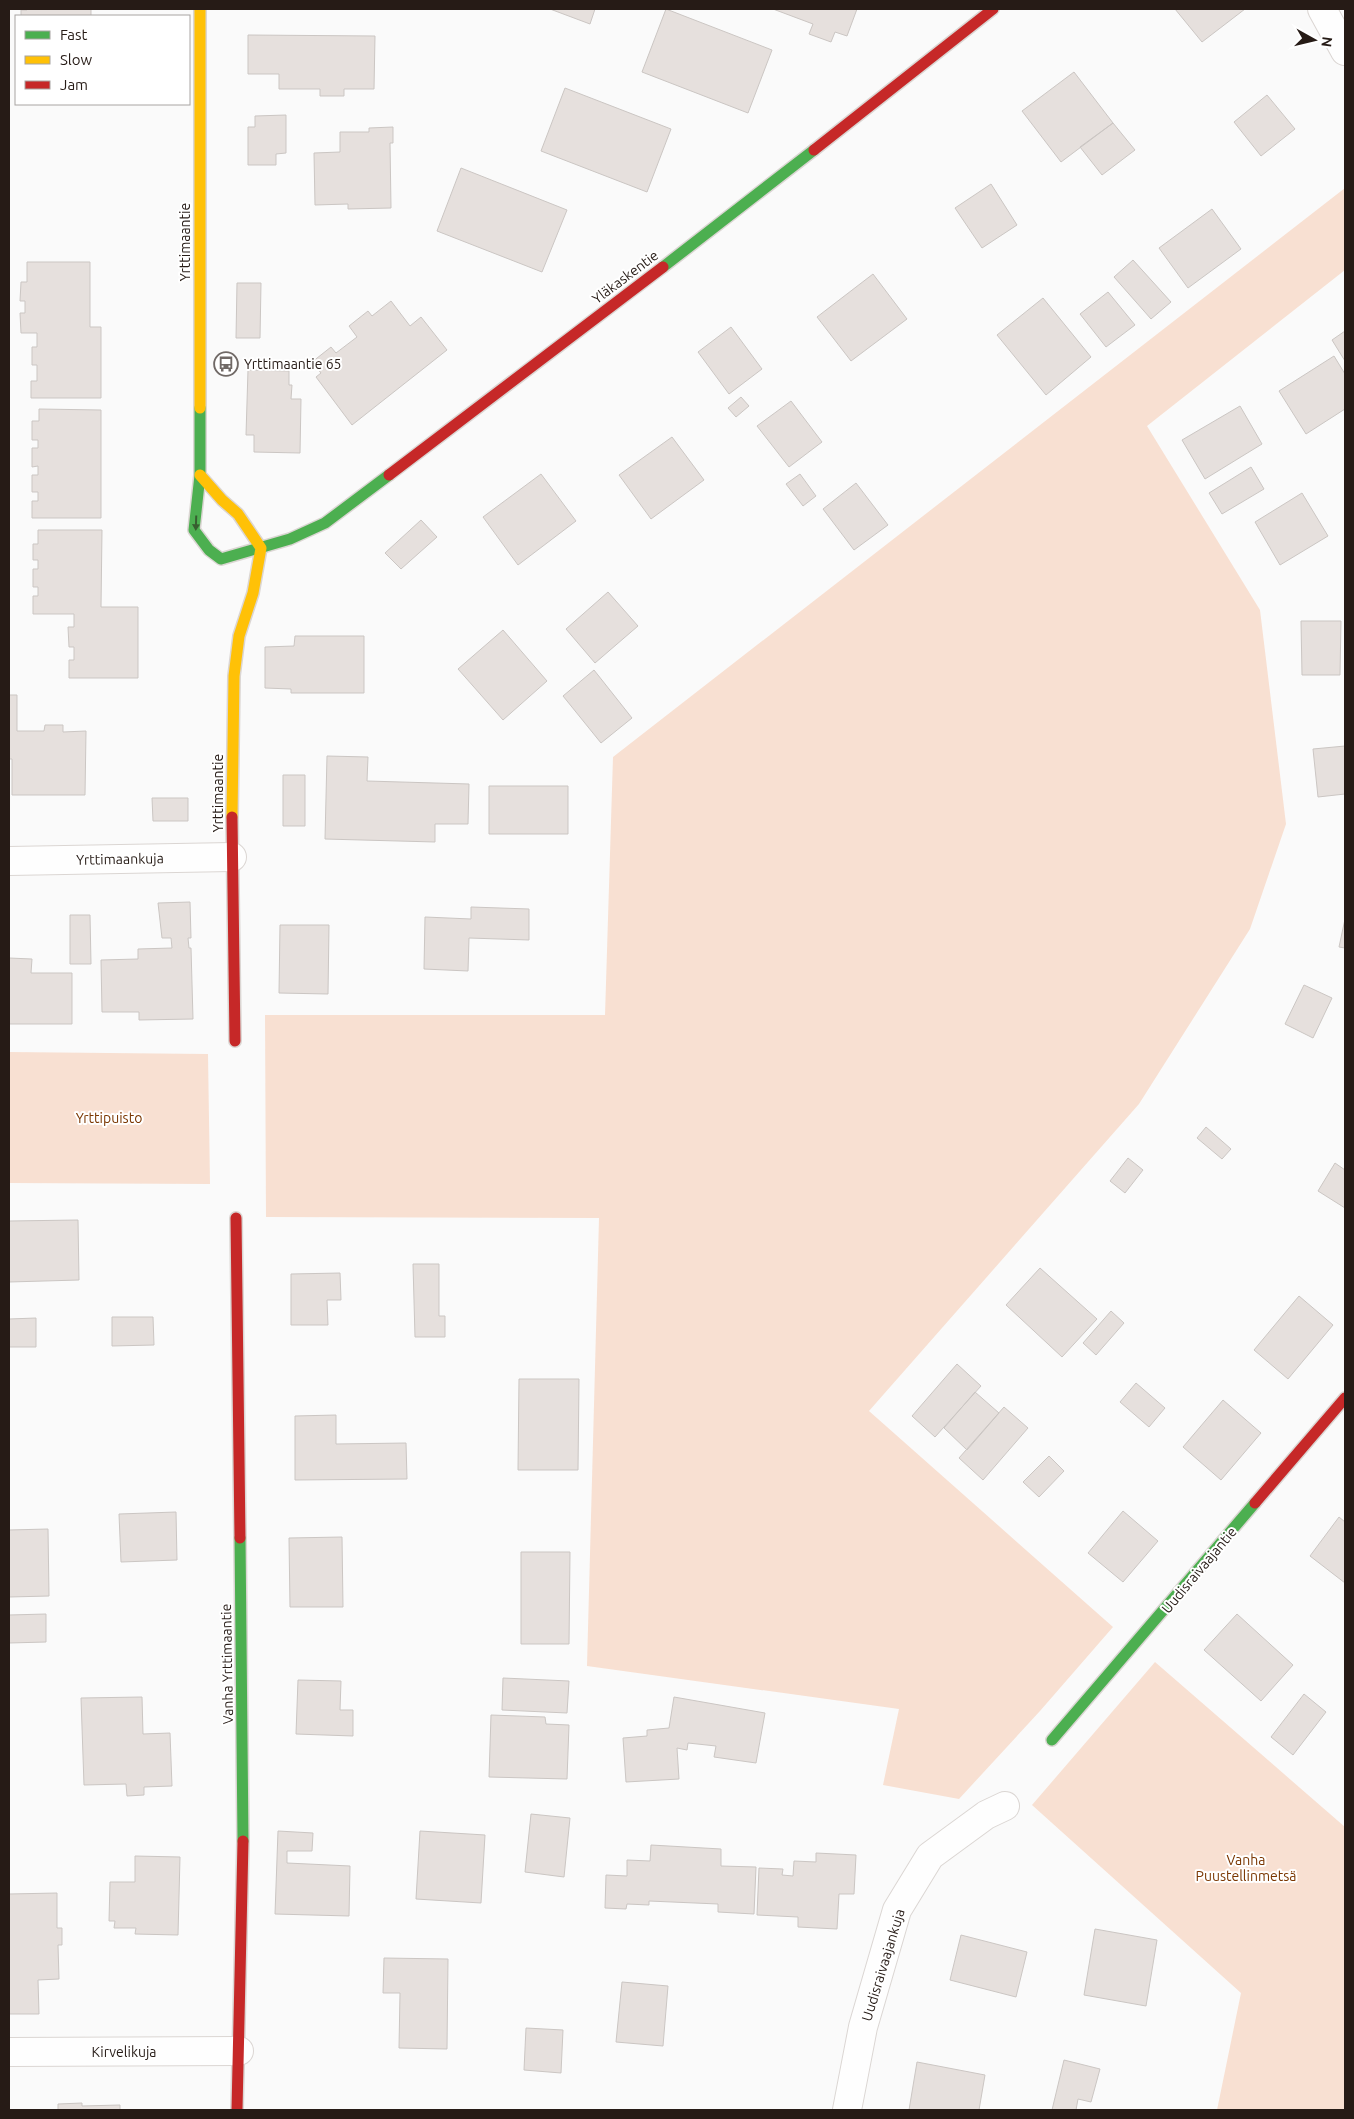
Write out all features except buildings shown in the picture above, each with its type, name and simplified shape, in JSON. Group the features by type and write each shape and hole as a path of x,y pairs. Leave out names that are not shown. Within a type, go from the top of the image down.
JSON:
{"street":[{"name":"Yrttimaantie","path":"200,9 200,475 194,530 209,550 221,559 261,548 253,593 239,636 234,676 232,857 235,1042"},
{"name":"Yläkaskentie","path":"261,548 290,539 324,523 718,226 993,9"},
{"path":"1322,9 1345,51"},
{"path":"200,475 222,500 238,514 261,548"},
{"name":"Yrttimaankuja","path":"9,861 232,857"},
{"name":"Vanha Yrttimaantie","path":"236,1218 244,1799 237,2110"},
{"name":"Uudisraivaajantie","path":"1052,1740 1345,1398"},
{"name":"Uudisraivaajankuja","path":"846,2110 865,2020 897,1910 930,1856 986,1815 1005,1806"},
{"name":"Kirvelikuja","path":"9,2052 239,2051"}],"green space":[{"path":"1345,188 1345,270 1147,426 1260,610 1286,824 1250,929 1139,1104 869,1411 1113,1627 1040,1711 959,1799 883,1785 899,1709 587,1666 599,1218 266,1217 265,1015 605,1015 613,757"},
{"name":"Yrttipuisto","path":"9,1052 208,1054 210,1184 9,1183"},
{"name":"Vanha Puustellinmetsä","path":"1155,1662 1345,1827 1345,2110 1217,2110 1241,1993 1032,1805"}],"traffic: fast":[{"path":"663,267 814,150"},
{"path":"200,408 200,475 194,530 209,550 221,559 290,539 325,523 389,475"},
{"path":"1052,1740 1255,1503"},
{"path":"240,1538 243,1841"}],"traffic: slow":[{"path":"200,9 200,408"},
{"path":"200,475 222,500 238,514 261,548 253,593 239,636 234,676 232,817"}],"traffic: jam":[{"path":"814,150 993,9"},
{"path":"389,475 663,267"},
{"path":"232,817 235,1041"},
{"path":"236,1218 240,1538"},
{"path":"1255,1503 1345,1398"},
{"path":"237,2110 243,1841"}],"place":[{"name":"Yrttimaantie 65","path":"226,364"}]}
